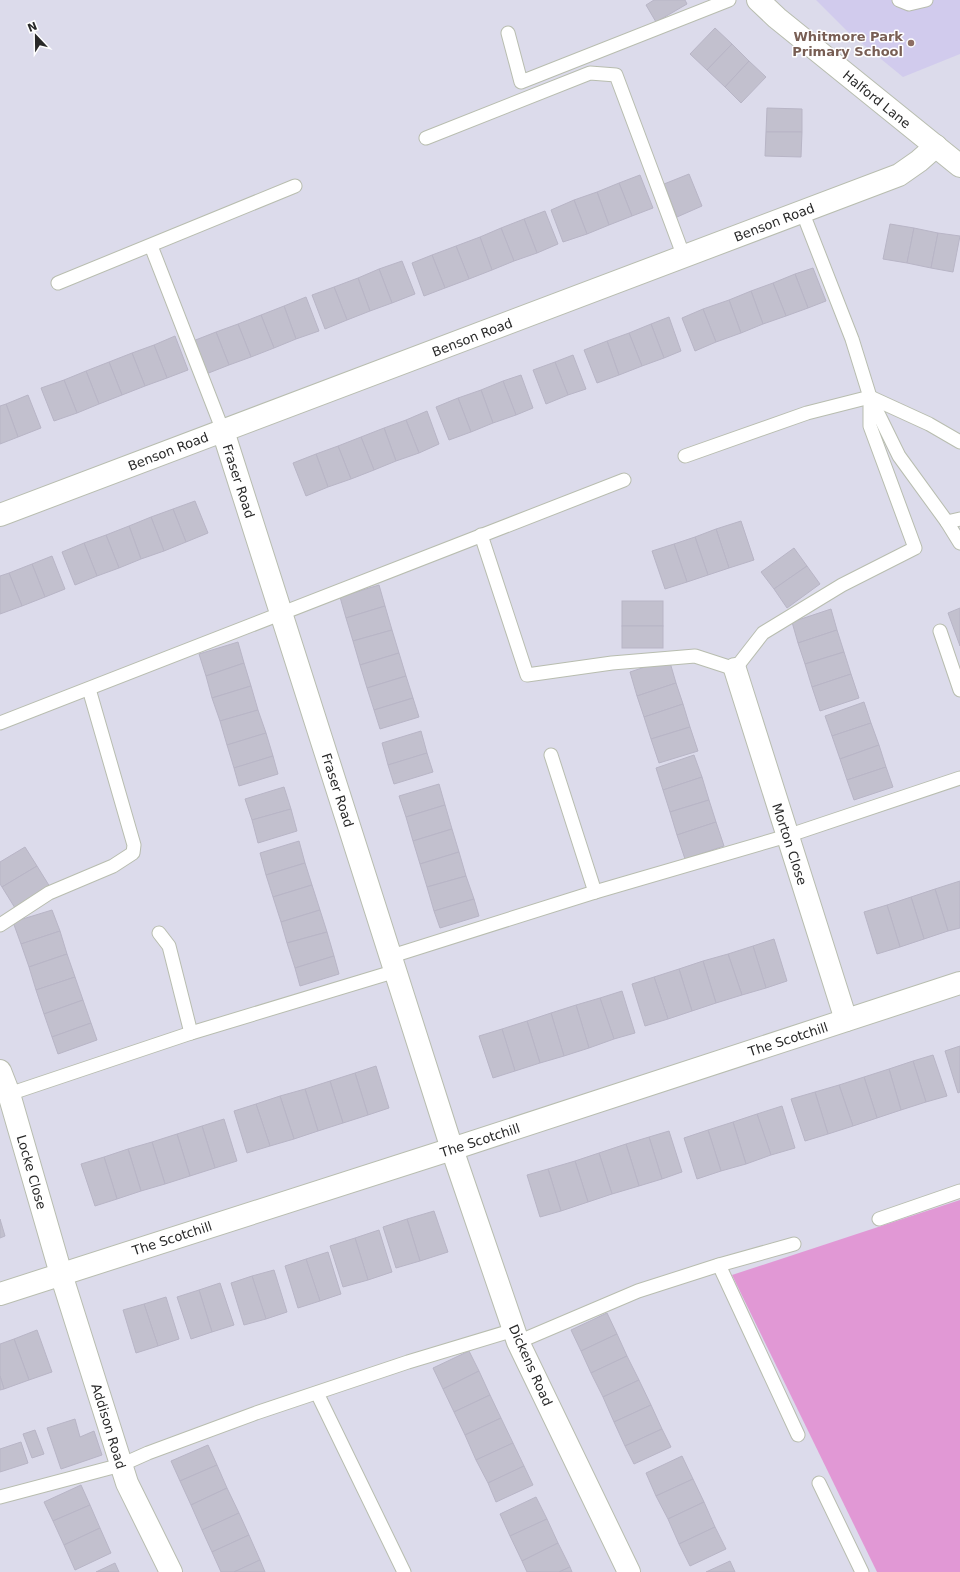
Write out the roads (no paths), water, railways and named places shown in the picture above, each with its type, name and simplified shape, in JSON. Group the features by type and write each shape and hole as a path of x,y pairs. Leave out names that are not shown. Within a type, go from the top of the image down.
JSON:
{"street":[{"name":"Halford Lane","path":"758,0 777,18 960,166"},
{"name":"Benson Road","path":"0,515 900,175 936,146"},
{"name":"Fraser Road","path":"222,431 394,964 452,1149"},
{"name":"Morton Close","path":"735,669 846,1020"},
{"name":"The Scotchill","path":"0,1294 452,1149 960,983"},
{"name":"Locke Close","path":"3,1085 61,1274"},
{"name":"Dickens Road","path":"452,1149 516,1336 629,1572"},
{"name":"Addison Road","path":"61,1274 127,1484 172,1572"}],"lane":[{"path":"508,33 521,82 729,0"},
{"path":"899,0 909,4 926,0"},
{"path":"426,138 590,72 616,75 684,257"},
{"path":"58,283 296,186"},
{"path":"802,211 852,339 870,397 899,456 954,520 960,543"},
{"path":"151,246 222,431"},
{"path":"481,535 527,675 612,663 696,656 735,669 763,633 842,585 915,548 870,426 870,397"},
{"path":"685,456 807,413 870,397 929,424 960,442"},
{"path":"0,724 624,480"},
{"path":"940,631 960,690"},
{"path":"0,926 48,893 113,866 133,853 134,846 89,689"},
{"path":"551,755 595,892"},
{"path":"3,1085 191,1033 394,964 595,892 787,836 960,778"},
{"path":"159,933 169,946 191,1033"},
{"path":"879,1219 960,1191"},
{"path":"0,1497 122,1465 148,1453 256,1413 408,1362 516,1336 638,1291 719,1265 794,1244"},
{"path":"719,1265 798,1436"},
{"path":"317,1393 404,1572"},
{"path":"819,1483 862,1572"}],"place":[{"name":"Whitmore Park Primary School","path":"911,43"}]}
